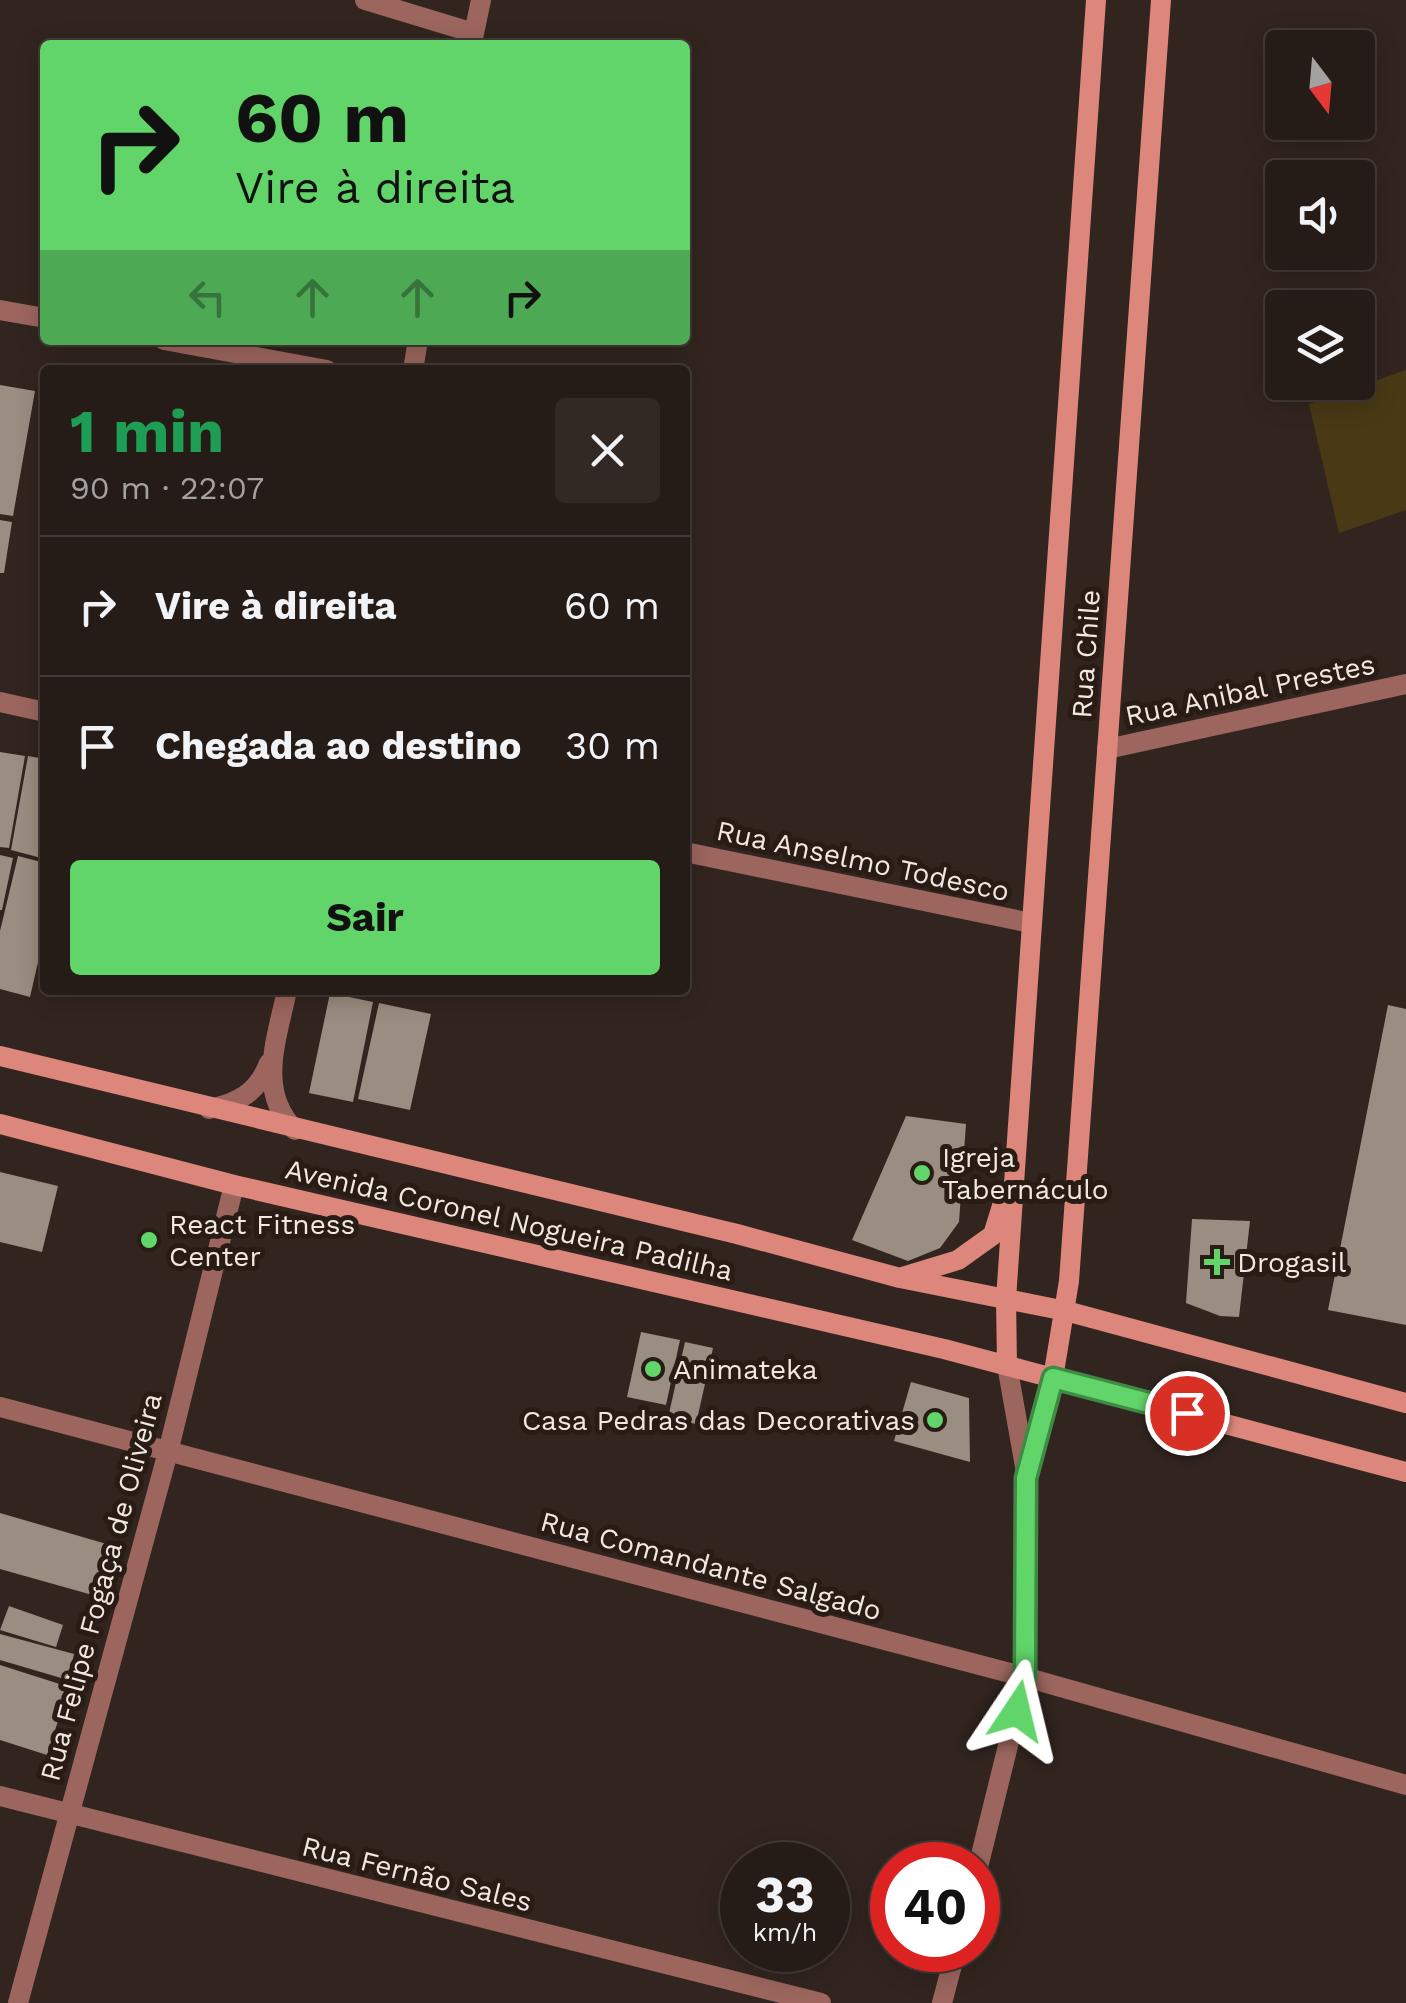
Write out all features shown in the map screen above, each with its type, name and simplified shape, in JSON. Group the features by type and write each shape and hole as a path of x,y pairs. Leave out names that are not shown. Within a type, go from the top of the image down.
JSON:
{"main road":[{"name":"Rua Chile","path":"1006,1299 1096,0"},
{"name":"Rua Chile","path":"1066,1311 1161,0"},
{"name":"Avenida Coronel Nogueira Padilha","path":"0,1056 737,1234 900,1278 1066,1311 1406,1403"},
{"name":"Avenida Coronel Nogueira Padilha","path":"0,1124 234,1185 1006,1365 1406,1472"},
{"path":"900,1278 958,1260 993,1235 1018,1154"},
{"path":"1006,1299 1006,1365"},
{"path":"1053,1378 1066,1311"}],"street":[{"path":"365,0 473,39 481,0"},
{"path":"0,310 40,317"},
{"path":"191,345 299,365"},
{"name":"Rua Anibal Prestes","path":"1106,749 1406,684"},
{"path":"0,702 40,711"},
{"name":"Rua Anselmo Todesco","path":"690,853 1031,923"},
{"path":"286,995 274,1052 272,1096 279,1114 294,1130"},
{"path":"208,1109 232,1105 250,1095 264,1077 274,1052"},
{"name":"Rua Felipe Fogaça de Oliveira","path":"18,2003 168,1452 234,1185"},
{"path":"984,1842 1025,1676 1026,1478 1006,1365"},
{"path":"1026,1478 1053,1378"},
{"name":"Rua Comandante Salgado","path":"0,1407 1025,1676 1406,1785"},
{"name":"Rua Fernão Sales","path":"0,1796 821,2003"},
{"path":"942,2003 950,1972"}],"shaded area":[{"path":"1406,370 1406,510 1339,533 1309,404 1320,400 1375,400 1375,381"}],"building":[{"path":"0,385 35,391 13,516 0,514"},
{"path":"0,520 12,522 4,573 0,573"},
{"path":"0,752 25,756 9,848 0,847"},
{"path":"28,756 40,758 40,858 11,850"},
{"path":"0,855 13,858 2,910 0,910"},
{"path":"18,856 40,862 40,954 30,997 0,989 0,931"},
{"path":"330,995 373,1002 353,1102 309,1093"},
{"path":"379,1003 431,1014 410,1110 358,1099"},
{"path":"1388,1005 1406,1009 1406,1325 1328,1310"},
{"name":"Igreja Tabernáculo","path":"906,1116 966,1124 959,1222 940,1248 908,1261 852,1240"},
{"path":"0,1172 58,1186 42,1252 0,1242"},
{"name":"Drogasil","path":"1192,1219 1250,1221 1239,1317 1220,1316 1186,1303"},
{"name":"Animateka","path":"641,1332 680,1340 666,1405 627,1397"},
{"path":"685,1342 713,1348 696,1424 668,1418"},
{"name":"Casa Pedras das Decorativas","path":"911,1382 969,1398 970,1462 894,1441"},
{"path":"0,1513 110,1545 96,1596 0,1569"},
{"path":"9,1606 63,1625 56,1647 0,1630"},
{"path":"0,1634 74,1654 68,1680 0,1660"},
{"path":"0,1665 69,1687 47,1755 0,1740"}],"place":[{"name":"Igreja Tabernáculo","path":"922,1173"},
{"name":"React Fitness Center","path":"149,1240"},
{"name":"Drogasil","path":"1217,1262"},
{"name":"Animateka","path":"653,1369"},
{"name":"Casa Pedras das Decorativas","path":"935,1420"}],"route":[{"path":"1017,1711 1025,1676 1026,1478 1053,1378 1187,1413"}]}
